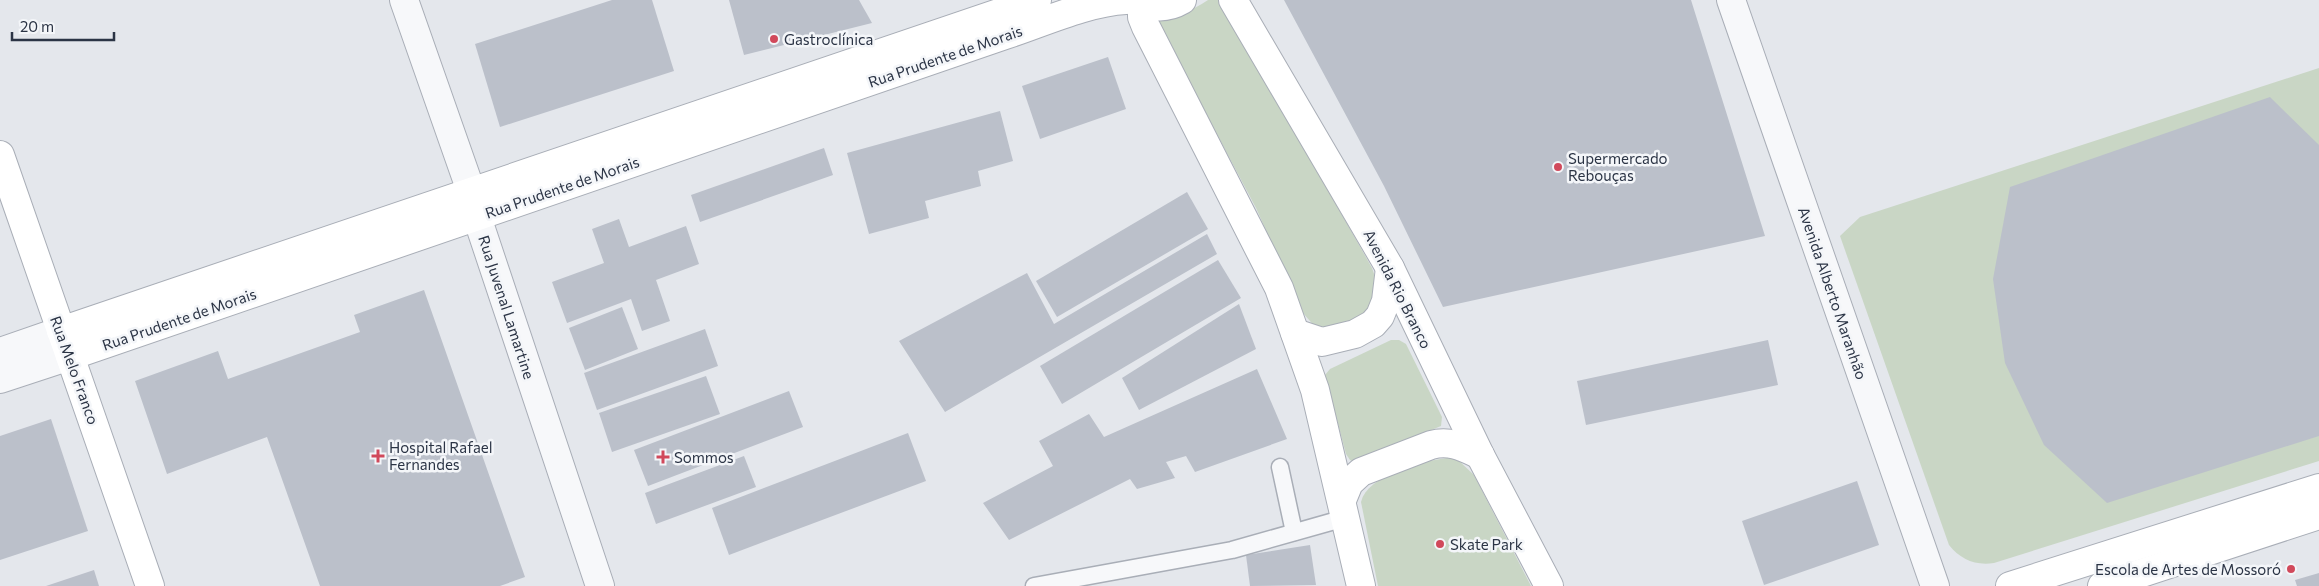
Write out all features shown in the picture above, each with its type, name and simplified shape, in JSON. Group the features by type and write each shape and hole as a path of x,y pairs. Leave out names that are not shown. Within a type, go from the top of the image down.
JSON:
{"main road":[{"name":"Rua Prudente de Morais","path":"66,344 474,204 1037,0"},
{"name":"Rua Prudente de Morais","path":"474,204 1067,14 1114,1 1134,1 1160,7 1175,4 1182,0"},
{"name":"Avenida Rio Branco","path":"1233,0 1390,268 1480,455 1549,586"},
{"path":"1134,1 1279,288 1315,390 1361,586"},
{"name":"Rua Melo Franco","path":"0,155 150,586"},
{"path":"1295,333 1322,342 1355,334 1373,324 1380,316 1386,301 1390,268"},
{"path":"1343,509 1350,484 1361,472 1442,442 1459,445 1480,455"},
{"path":"2010,586 2319,488"},
{"path":"2102,586 2319,515"}],"street":[{"name":"Rua Juvenal Lamartine","path":"404,0 474,204 600,586"},
{"name":"Avenida Alberto Maranhão","path":"1731,0 1935,586"},
{"name":"Rua Prudente de Morais","path":"0,352 66,344"},
{"name":"Rua Prudente de Morais","path":"0,379 66,344"}],"lane":[{"path":"1280,467 1294,532"},
{"path":"1034,586 1232,550 1294,532 1343,509"}],"green space":[{"path":"1208,0 1221,0 1372,268 1379,288 1375,307 1337,329 1316,328 1303,313 1256,208 1156,19 1170,18 1183,14"},
{"path":"2319,68 2319,461 1994,563 1980,563 1963,558 1949,545 1840,236 1860,217"},
{"path":"1391,340 1399,340 1406,344 1442,417 1441,426 1354,462 1346,454 1325,375 1330,369"},
{"name":"Skate Park","path":"1447,458 1457,459 1474,475 1531,586 1378,586 1361,502 1365,492 1373,484 1397,471 1424,462"}],"building":[{"path":"612,0 652,0 674,71 500,127 475,44"},
{"name":"Gastroclínica","path":"729,0 859,0 872,23 744,55"},
{"name":"Supermercado Rebouças","path":"1284,0 1691,0 1765,236 1443,307 1384,186"},
{"path":"1108,57 1126,109 1040,139 1022,86"},
{"path":"2270,97 2319,145 2319,436 2107,503 2044,445 2005,363 1993,279 2010,187"},
{"path":"1000,111 1013,161 978,171 981,186 925,201 929,218 869,234 847,153"},
{"path":"824,148 833,175 700,222 691,195"},
{"path":"1187,192 1208,229 1057,317 1036,281"},
{"path":"619,219 629,247 686,226 699,264 656,280 670,321 642,331 631,299 567,323 552,282 604,263 592,229"},
{"path":"1207,234 1217,254 945,412 899,341 1027,273 1054,324"},
{"path":"1218,260 1241,298 1062,404 1040,366"},
{"name":"Hospital Rafael Fernandes","path":"424,290 525,577 500,586 320,586 267,437 167,474 135,381 218,351 228,379 360,332 354,315"},
{"path":"1239,304 1256,349 1139,410 1122,378"},
{"path":"622,307 638,349 585,370 569,328"},
{"path":"705,329 718,366 597,410 584,373"},
{"path":"1768,340 1778,385 1586,425 1577,381"},
{"path":"1257,369 1287,439 1195,472 1186,456 1166,462 1175,478 1137,489 1130,479 1009,540 983,503 1053,466 1039,441 1089,414 1104,437"},
{"path":"706,376 720,414 612,452 599,413"},
{"path":"789,391 803,427 648,486 634,450"},
{"path":"51,419 88,531 0,560 0,436"},
{"path":"908,433 926,481 729,555 712,508"},
{"path":"744,456 756,487 656,524 645,493"},
{"path":"1857,481 1879,545 1764,585 1742,521"},
{"path":"1310,545 1316,585 1250,586 1246,555"},
{"path":"94,570 99,586 46,586"},
{"path":"2319,573 2319,586 2297,586 2295,580"}],"place":[{"name":"Gastroclínica","path":"774,39"},
{"name":"Supermercado Rebouças","path":"1558,167"},
{"name":"Hospital Rafael Fernandes","path":"378,456"},
{"name":"Sommos","path":"663,457"},
{"name":"Skate Park","path":"1440,544"},
{"name":"Escola de Artes de Mossoró","path":"2291,569"}]}
